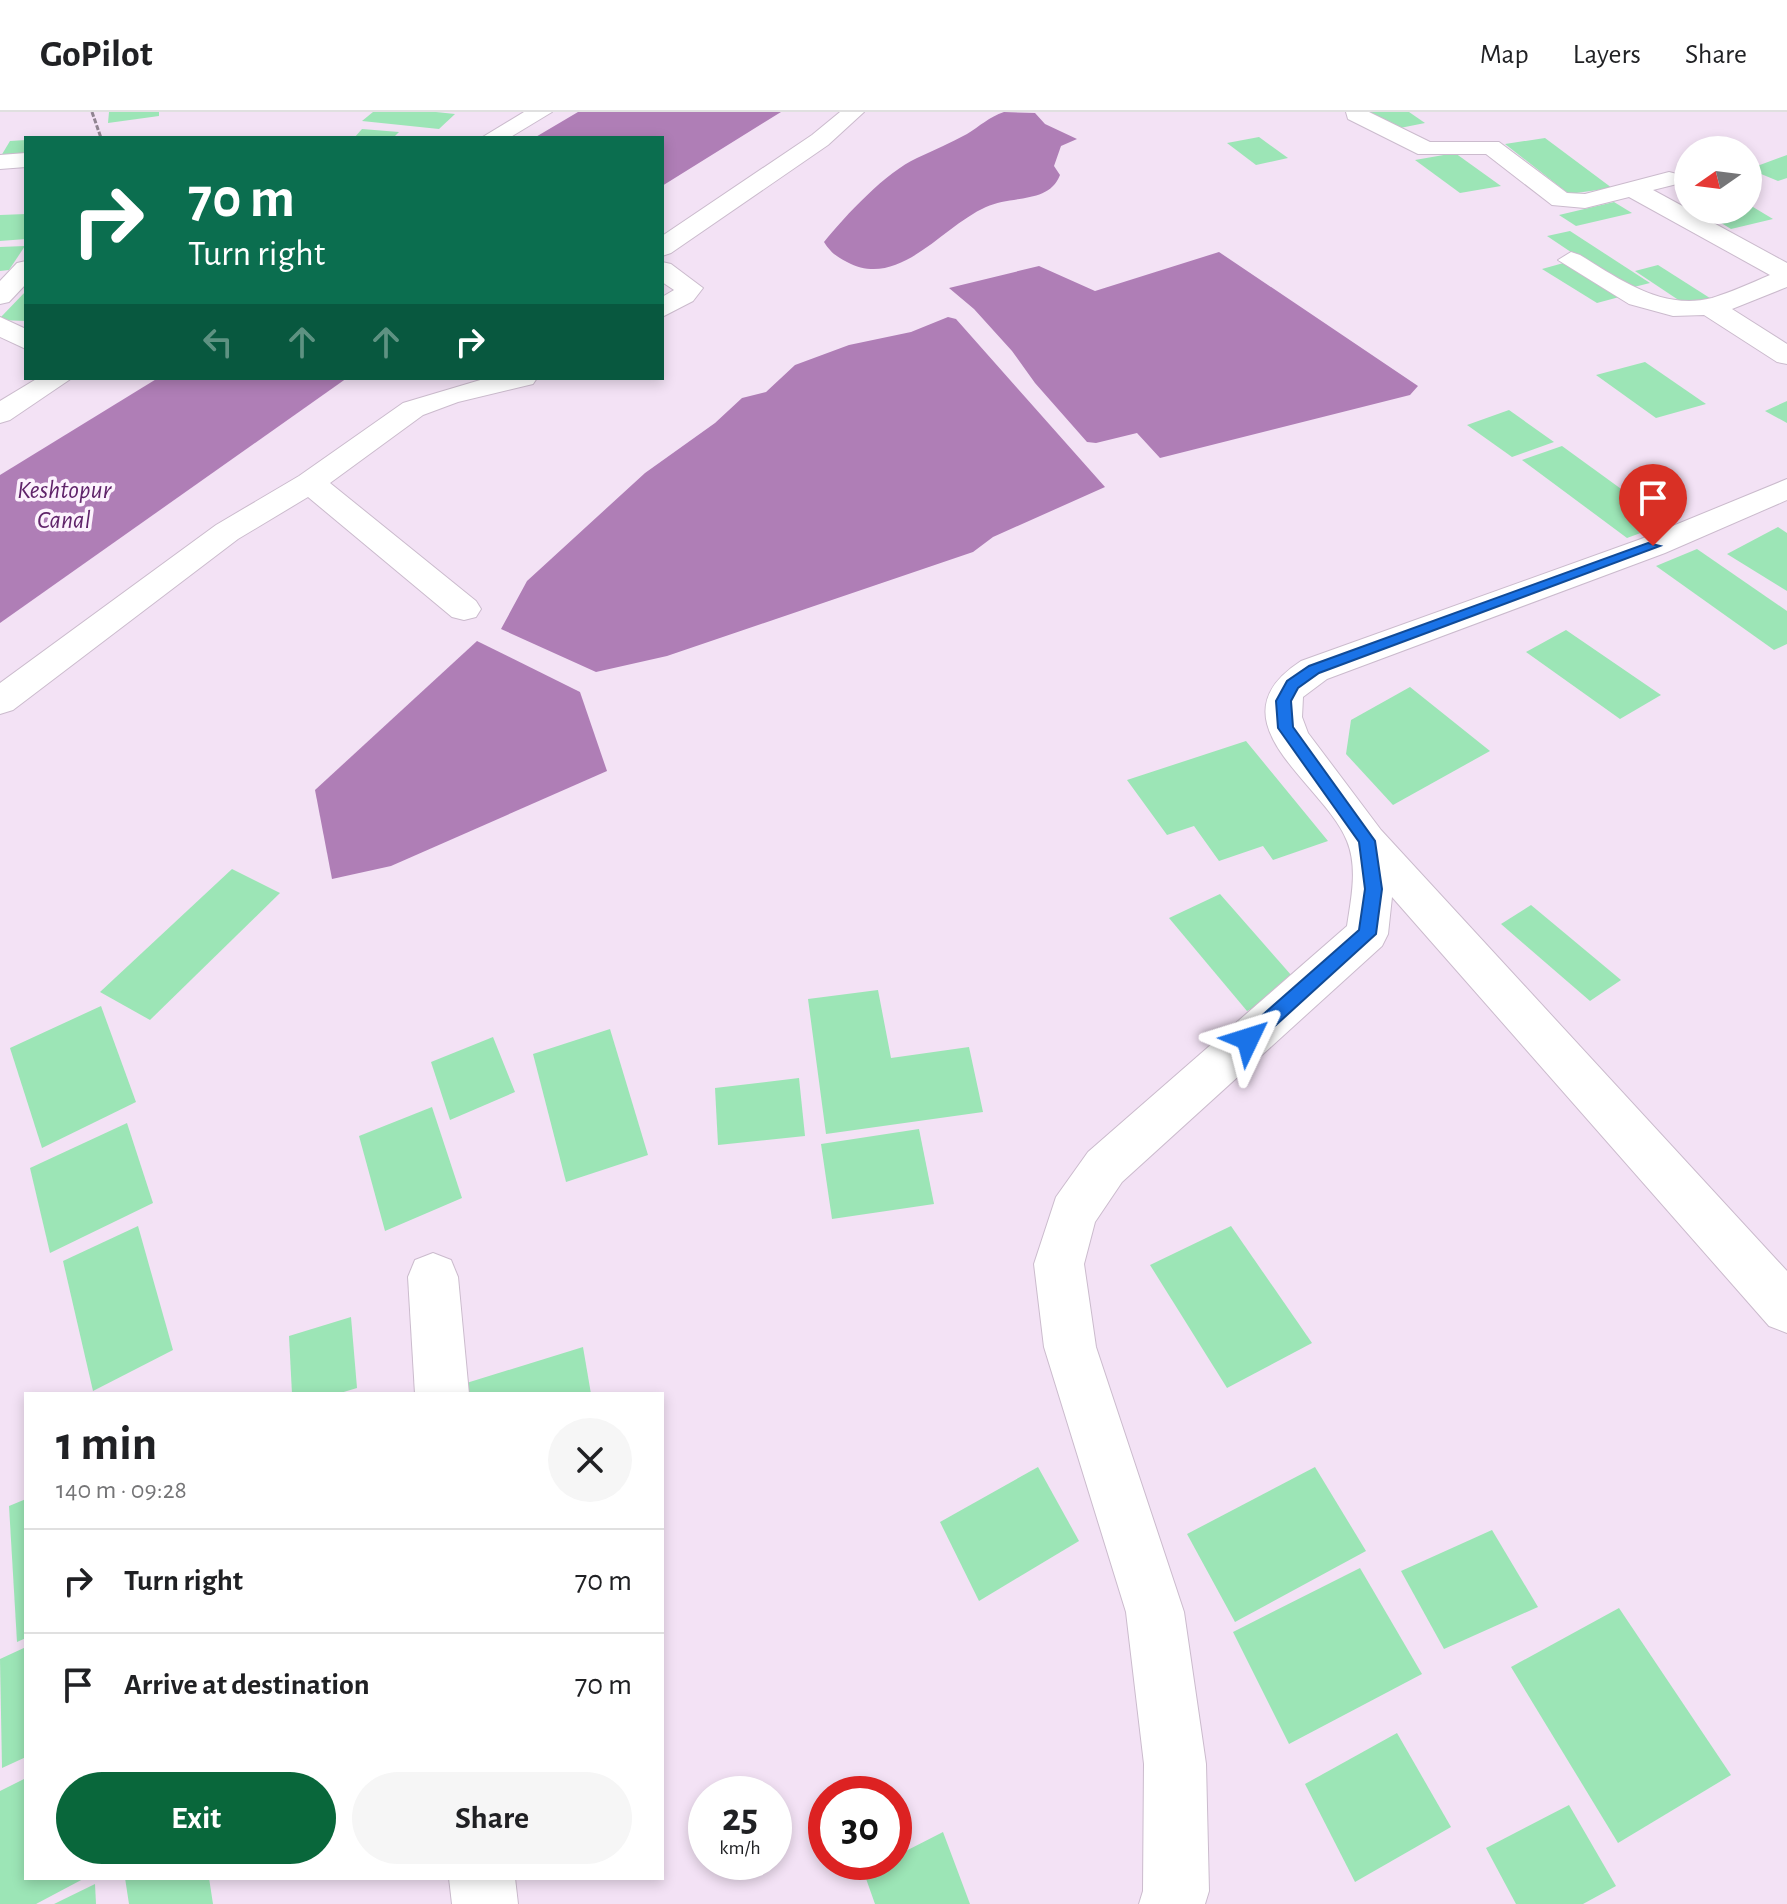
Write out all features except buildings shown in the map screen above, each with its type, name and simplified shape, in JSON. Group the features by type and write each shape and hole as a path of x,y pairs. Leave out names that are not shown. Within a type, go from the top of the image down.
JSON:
{"street":[{"path":"496,136 541,112"},
{"path":"664,247 820,140 853,112"},
{"path":"1356,114 1426,149 1491,147 1561,200 1585,201 1669,179"},
{"path":"0,162 24,160"},
{"path":"1631,188 1787,276"},
{"path":"1571,260 1634,298 1666,309 1684,311 1715,306 1787,276"},
{"path":"0,296 24,271"},
{"path":"664,271 690,288 664,308"},
{"path":"1715,306 1718,315 1787,356"},
{"path":"0,325 24,340"},
{"path":"0,414 55,380"},
{"path":"0,701 227,532 310,483 413,409 448,396 515,380"},
{"path":"310,483 464,609"},
{"path":"1787,488 1653,546 1314,670 1292,685 1283,701 1285,728 1367,841 1787,1308"},
{"path":"1172,1904 1176,1891 1175,1764 1155,1612 1070,1347 1059,1264 1073,1213 1105,1167 1367,934 1374,889 1367,841"},
{"path":"433,1277 442,1392"},
{"path":"482,1880 485,1904"}],"path":[{"path":"92,112 100,136"}],"water":[{"path":"578,112 781,112 664,185 664,136 537,136"},
{"path":"1004,112 1035,113 1045,124 1077,139 1061,146 1054,166 1060,175 1047,191 986,207 919,252 884,268 866,268 847,262 834,254 824,242 843,219 892,173"},
{"path":"1219,252 1418,386 1410,395 1160,458 1137,433 1096,443 1087,442 1035,383 1012,351 974,309 949,288 1039,266 1095,291"},
{"path":"948,317 956,319 1105,487 993,537 973,552 667,656 596,672 501,629 527,581 645,473 715,423 742,398 766,392 795,365 849,345 911,332"},
{"name":"Keshtopur Canal","path":"155,380 344,380 0,623 0,475"},
{"path":"477,641 580,692 607,771 391,866 332,879 315,790"}],"route":[{"path":"1248,1039 1367,934 1374,889 1367,841 1285,728 1283,701 1292,685 1314,670 1653,546"}]}
